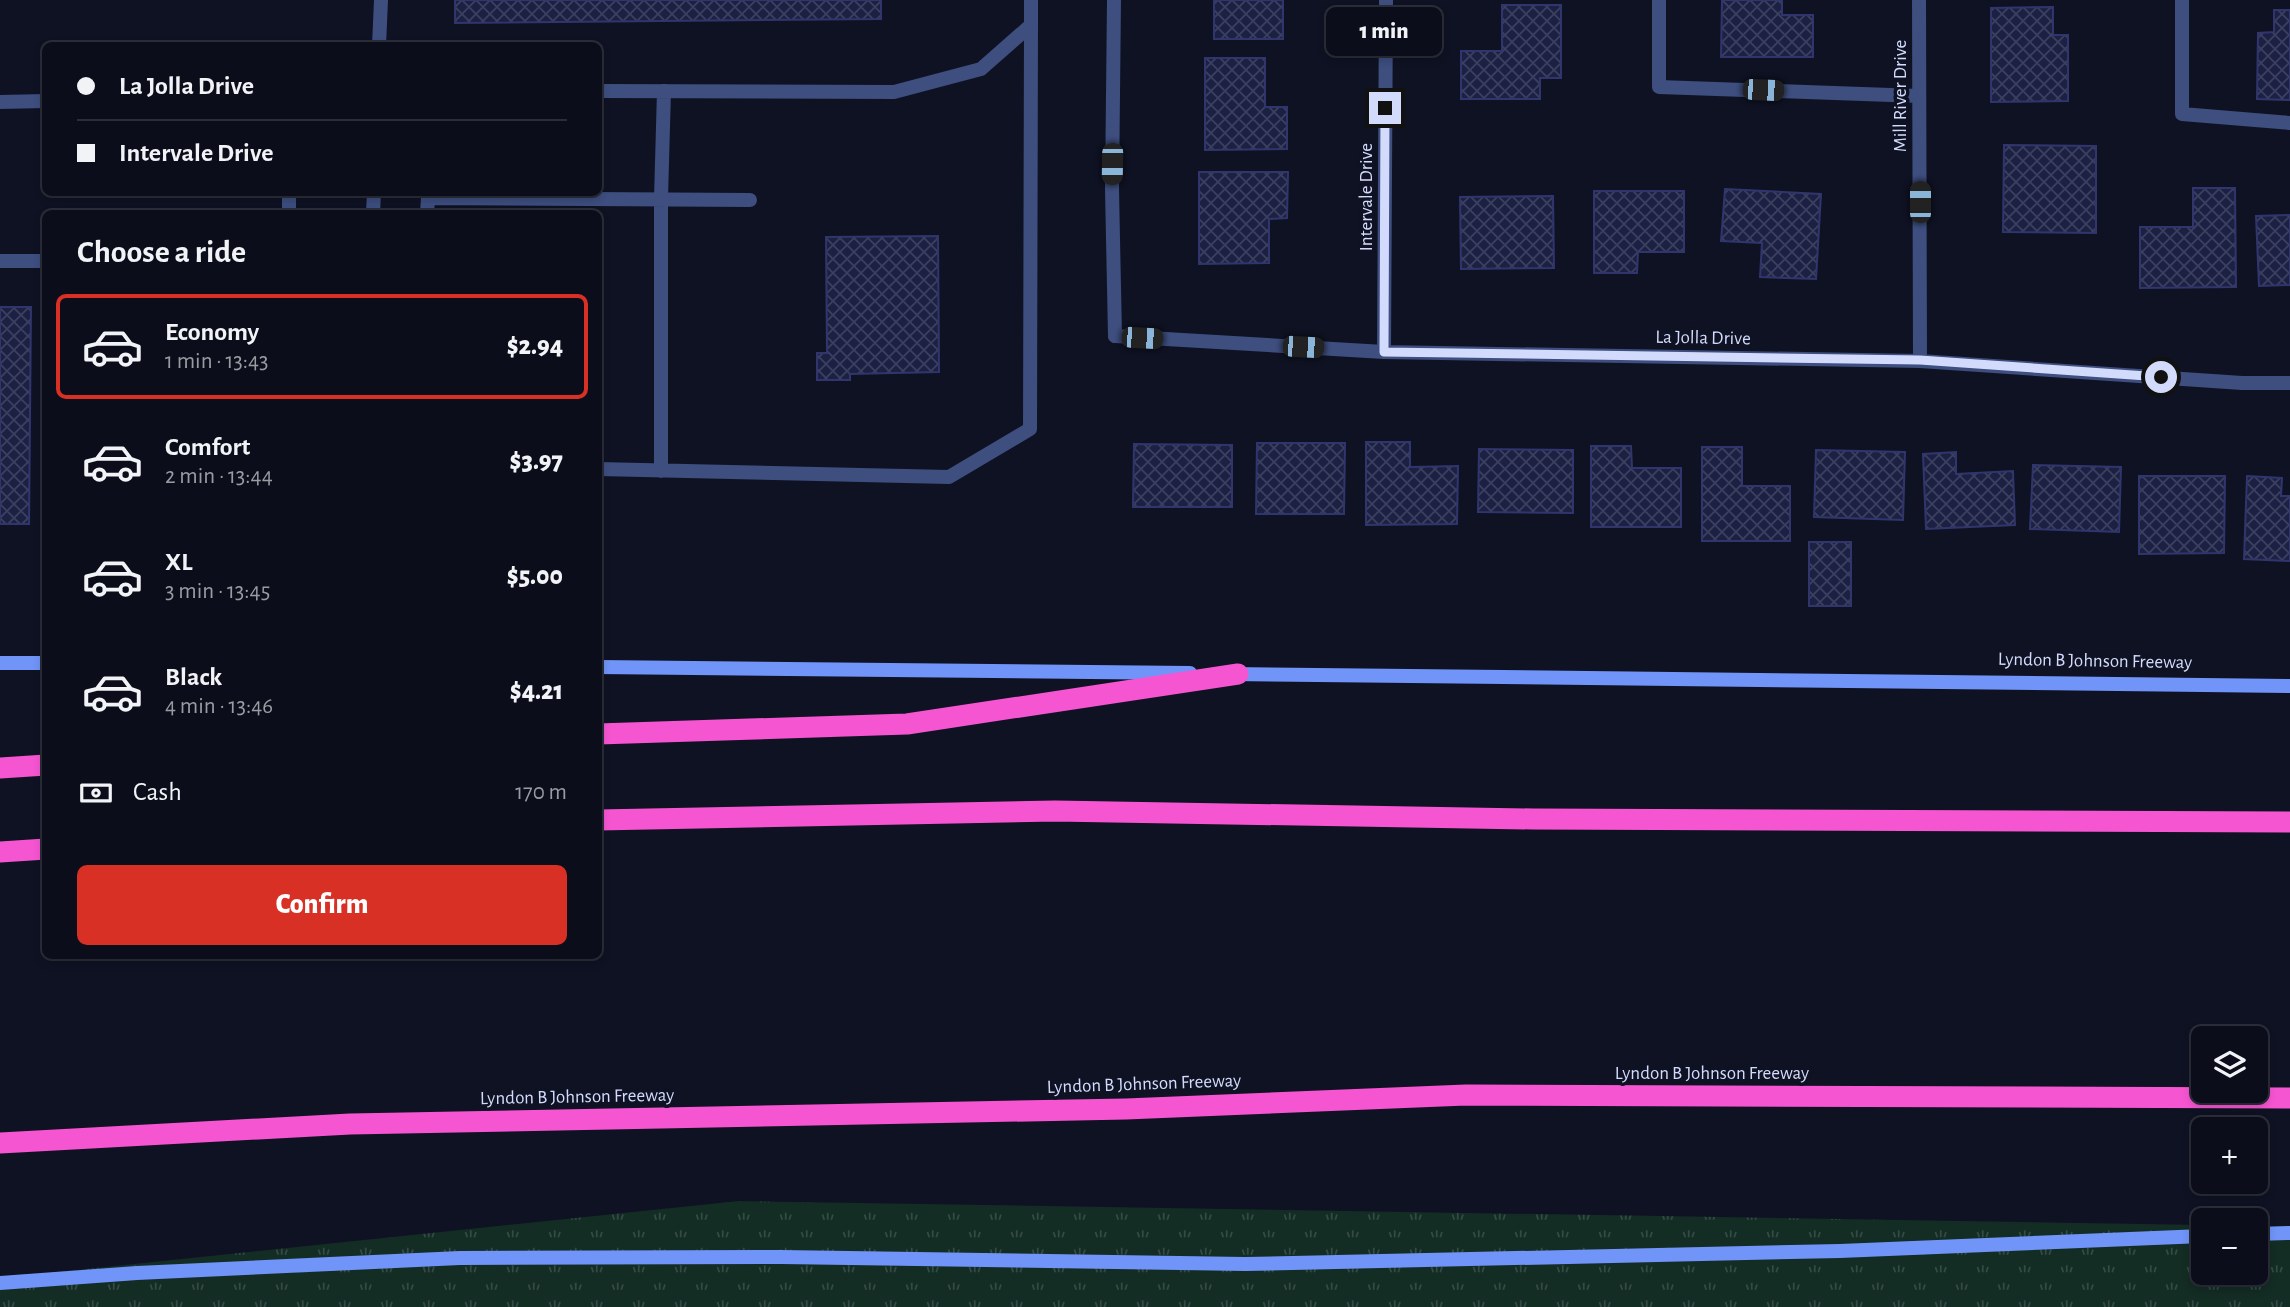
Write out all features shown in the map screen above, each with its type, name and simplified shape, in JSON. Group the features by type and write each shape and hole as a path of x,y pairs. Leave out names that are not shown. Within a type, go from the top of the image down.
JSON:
{"highway":[{"path":"602,734 907,724 1238,674"},
{"path":"0,768 42,765"},
{"path":"602,820 1055,811 1546,819 2290,822"},
{"path":"0,852 42,849"},
{"name":"Lyndon B Johnson Freeway","path":"0,1143 350,1124 1126,1109 1466,1095 2290,1098"}],"main road":[{"path":"0,663 42,663"},
{"name":"Lyndon B Johnson Freeway","path":"602,667 2290,686"},
{"path":"2268,1234 2290,1233"},
{"path":"0,1283 137,1273 460,1258 780,1257 1245,1264 1840,1251 2191,1236"}],"street":[{"path":"379,42 381,0"},
{"path":"602,469 949,477 1030,429 1031,0"},
{"name":"La Jolla Drive","path":"1114,0 1112,189 1115,336 1384,352 1920,360 2242,383 2290,383"},
{"name":"Intervale Drive","path":"1384,352 1386,0"},
{"path":"1658,0 1659,87 1919,96"},
{"name":"Mill River Drive","path":"1919,0 1920,360"},
{"path":"2182,0 2182,114 2290,123"},
{"path":"602,91 894,92 981,69 1031,25"},
{"path":"662,471 660,198 664,91"},
{"path":"0,102 42,101"},
{"path":"427,210 428,198 750,200"},
{"path":"0,261 42,261"}],"green space":[{"path":"739,1201 2191,1225 2191,1285 2268,1285 2268,1226 2290,1227 2290,1307 0,1307 0,1278"}],"building":[{"path":"455,0 881,0 881,19 455,23"},
{"path":"1214,0 1283,0 1283,39 1214,39"},
{"path":"1722,0 1782,0 1782,15 1813,15 1813,57 1721,57"},
{"path":"1502,5 1561,5 1561,78 1540,78 1540,99 1461,99 1461,51 1502,51"},
{"path":"2053,7 2053,35 2068,35 2068,101 1991,102 1991,8"},
{"path":"2274,10 2290,10 2290,100 2257,99 2258,33 2274,32"},
{"path":"1205,58 1265,58 1265,107 1287,107 1287,149 1205,150"},
{"path":"2004,145 2096,146 2096,233 2003,232"},
{"path":"1199,172 1288,172 1287,218 1269,219 1269,263 1199,264"},
{"path":"2193,188 2235,188 2236,287 2140,288 2140,227 2193,227"},
{"path":"1725,189 1821,194 1816,279 1760,277 1762,243 1721,241"},
{"path":"1594,191 1684,191 1684,252 1638,252 1637,273 1594,273"},
{"path":"1553,196 1554,268 1461,269 1460,197"},
{"path":"2290,215 2290,285 2259,286 2256,216"},
{"path":"938,236 939,372 850,374 850,380 817,380 817,353 827,353 826,237"},
{"path":"0,307 31,307 29,524 0,524"},
{"path":"1366,442 1410,442 1410,467 1458,466 1457,524 1366,525"},
{"path":"1257,443 1345,443 1344,514 1256,514"},
{"path":"1134,444 1232,445 1232,507 1133,507"},
{"path":"1591,446 1631,446 1632,468 1681,468 1681,527 1591,527"},
{"path":"1702,447 1742,447 1742,486 1790,486 1790,541 1702,541"},
{"path":"1479,449 1573,450 1573,513 1478,512"},
{"path":"1816,450 1905,452 1903,520 1814,517"},
{"path":"1956,452 1956,474 2013,471 2015,525 1926,529 1923,454"},
{"path":"2033,465 2121,467 2119,532 2030,529"},
{"path":"2139,476 2225,476 2224,553 2139,554"},
{"path":"2247,476 2282,478 2281,496 2290,496 2290,561 2244,559"},
{"path":"1809,542 1851,542 1851,606 1809,606"}],"route":[{"path":"1385,108 1384,352 1920,360 2161,377"}]}
